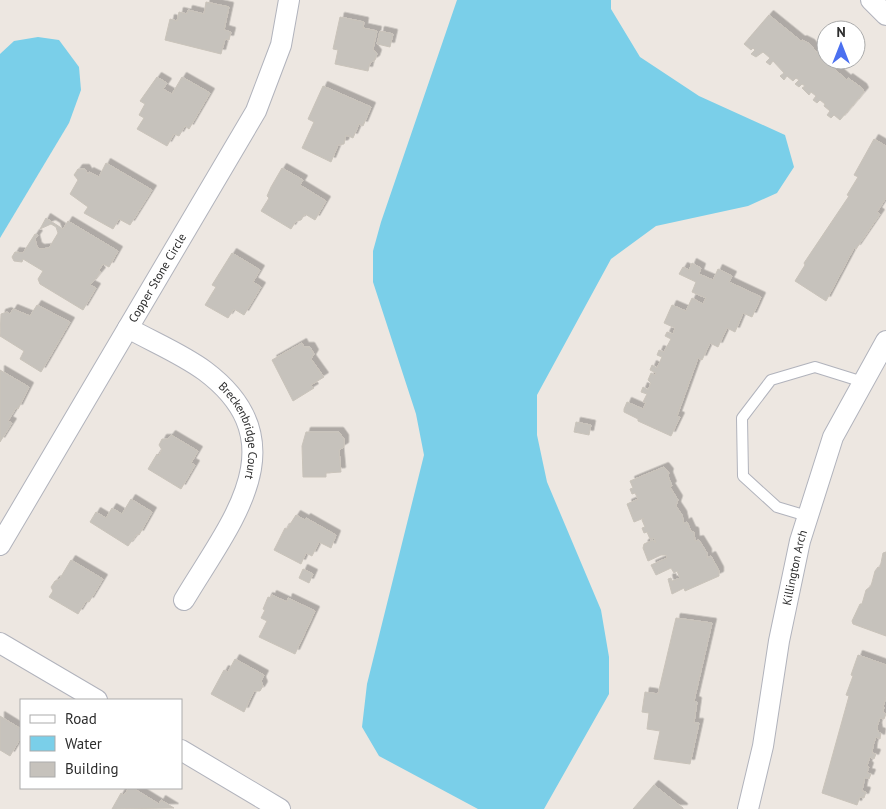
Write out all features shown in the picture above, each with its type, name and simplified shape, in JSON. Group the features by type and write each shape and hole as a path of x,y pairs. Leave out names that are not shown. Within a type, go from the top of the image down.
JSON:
{"street":[{"name":"Copper Stone Circle","path":"0,545 256,111 281,45 289,0"},
{"path":"871,0 886,15"},
{"name":"Breckenbridge Court","path":"128,328 203,370 216,380 234,399 250,432 253,457 252,475 243,501 184,600"},
{"name":"Killington Arch","path":"748,809 764,746 779,641 800,540 807,516 833,437 886,341"},
{"path":"0,643 95,699"},
{"path":"182,751 280,809"}],"lane":[{"path":"807,516 777,507 743,476 742,418 771,380 815,367 863,382"}],"water":[{"path":"457,0 611,0 611,9 640,57 699,96 785,135 794,167 777,193 748,206 656,226 611,259 537,395 537,435 547,482 601,610 609,657 609,694 544,809 478,809 379,756 362,727 367,684 424,455 416,414 373,282 373,251 381,222"},
{"path":"38,37 59,40 79,67 81,90 69,123 0,238 0,54 14,41"}],"building":[{"path":"206,2 229,7 224,30 231,32 229,40 225,39 221,54 165,40 170,19 177,21 179,12 187,14 188,10 204,14"},
{"path":"769,15 801,41 810,44 816,52 816,70 835,70 847,80 848,78 862,88 864,92 840,120 834,115 831,118 827,115 830,111 824,106 825,104 820,100 817,103 813,100 816,96 811,92 809,95 802,88 805,86 802,84 799,87 795,84 799,80 796,78 793,81 787,76 784,80 780,76 784,73 773,61 770,65 766,62 770,58 763,52 756,57 751,54 755,50 753,48 751,50 744,44"},
{"path":"340,17 364,22 363,28 377,31 373,49 377,54 375,60 370,63 368,71 335,64 338,50 333,49"},
{"path":"380,31 393,34 390,47 377,44"},
{"path":"157,77 167,83 163,89 172,94 182,77 210,93 189,129 185,126 179,136 174,134 167,146 137,129 144,118 139,115 145,104 140,101"},
{"path":"323,86 371,107 363,126 359,124 353,138 346,135 344,144 338,145 331,162 302,148 314,122 308,119"},
{"path":"874,139 886,146 886,198 877,212 880,214 856,249 854,248 826,301 795,281 805,265 804,263 849,196 847,195 858,177 854,175"},
{"path":"106,163 152,190 130,225 119,219 113,229 84,213 88,207 70,194 78,180 74,175 78,169 85,169 88,174 89,172 99,177"},
{"path":"282,168 303,180 300,185 326,201 315,220 305,214 301,220 296,221 291,229 261,211 269,198 267,196 271,187"},
{"path":"46,218 63,229 68,221 118,251 109,267 103,264 99,270 101,272 90,285 96,288 83,310 40,284 38,279 43,271 23,259 22,262 14,261 12,257 15,252 23,253 35,234 38,235 35,239 37,247 40,249 49,248 58,233 56,227 51,224 40,229"},
{"path":"232,253 260,270 253,282 261,287 244,315 234,309 228,318 205,305 216,287 212,285"},
{"path":"692,263 701,268 699,274 713,280 718,269 732,276 729,282 761,297 752,317 743,313 735,332 727,328 718,347 710,343 702,360 698,358 677,416 680,417 671,436 638,421 638,419 624,412 624,409 627,402 643,409 646,403 643,402 647,394 641,392 643,387 648,390 651,383 648,380 651,373 655,375 656,373 650,370 652,365 657,368 662,357 657,355 659,350 664,352 671,339 665,336 667,332 673,334 675,328 664,323 672,305 686,311 692,298 703,304 706,298 692,292 696,282 679,274 683,267 689,270"},
{"path":"37,305 70,322 41,372 20,359 24,351 0,336 1,314 7,312 10,314 13,309 30,316"},
{"path":"302,343 304,347 310,347 314,354 311,359 324,377 311,385 314,388 293,401 272,360"},
{"path":"0,370 29,387 18,409 16,408 8,421 12,423 0,442"},
{"path":"576,422 591,425 589,435 574,432"},
{"path":"306,432 339,432 344,439 344,447 339,450 341,472 326,473 326,477 303,477 302,446"},
{"path":"171,435 198,451 191,463 195,465 181,489 148,469 157,454 159,456 162,450 159,445 162,439 168,439"},
{"path":"664,467 669,473 668,476 672,486 670,487 678,500 676,506 682,515 684,524 687,522 691,531 694,532 695,541 699,540 707,553 707,558 711,556 719,571 719,576 685,591 684,588 672,594 668,579 671,578 672,581 680,578 677,571 674,573 671,568 656,575 651,565 667,558 666,555 661,555 648,561 643,548 644,544 653,540 656,543 654,538 650,539 647,532 644,533 642,528 645,527 642,520 644,518 634,522 627,504 638,499 635,493 632,494 630,489 633,488 630,481"},
{"path":"131,499 152,512 139,535 137,534 128,546 90,522 96,512 106,518 112,508 122,514"},
{"path":"296,515 305,520 306,518 336,535 331,548 319,542 312,556 306,553 301,564 274,550 285,528 287,529"},
{"path":"886,552 886,636 853,624 852,621 860,604 862,604 866,590 871,586 875,571 878,567 880,568 883,553"},
{"path":"71,560 103,579 89,602 86,601 78,614 49,597 53,591 51,587 55,581 59,580"},
{"path":"303,569 313,574 309,583 299,578"},
{"path":"272,595 287,602 288,598 315,611 295,654 259,637 267,621 261,618 265,610 263,609 268,597 271,598"},
{"path":"676,618 712,623 694,701 697,702 694,723 699,723 690,764 654,759 660,731 647,729 649,713 642,712 645,692 658,694"},
{"path":"858,655 886,665 886,697 883,712 886,714 884,719 880,718 877,727 878,732 881,733 880,739 876,737 873,746 872,753 876,754 874,759 870,757 867,766 869,767 867,773 871,774 869,779 865,777 862,791 866,792 864,798 860,797 857,805 822,793 849,696 846,695 853,676 851,675"},
{"path":"235,659 264,675 261,681 263,686 260,691 254,691 244,712 211,694 224,670 228,672"},
{"path":"0,716 20,728 20,739 10,756 0,750"},
{"path":"654,785 683,808 683,809 633,809"},
{"path":"128,789 135,789 159,804 161,800 174,808 112,809 121,793 124,795"}]}
